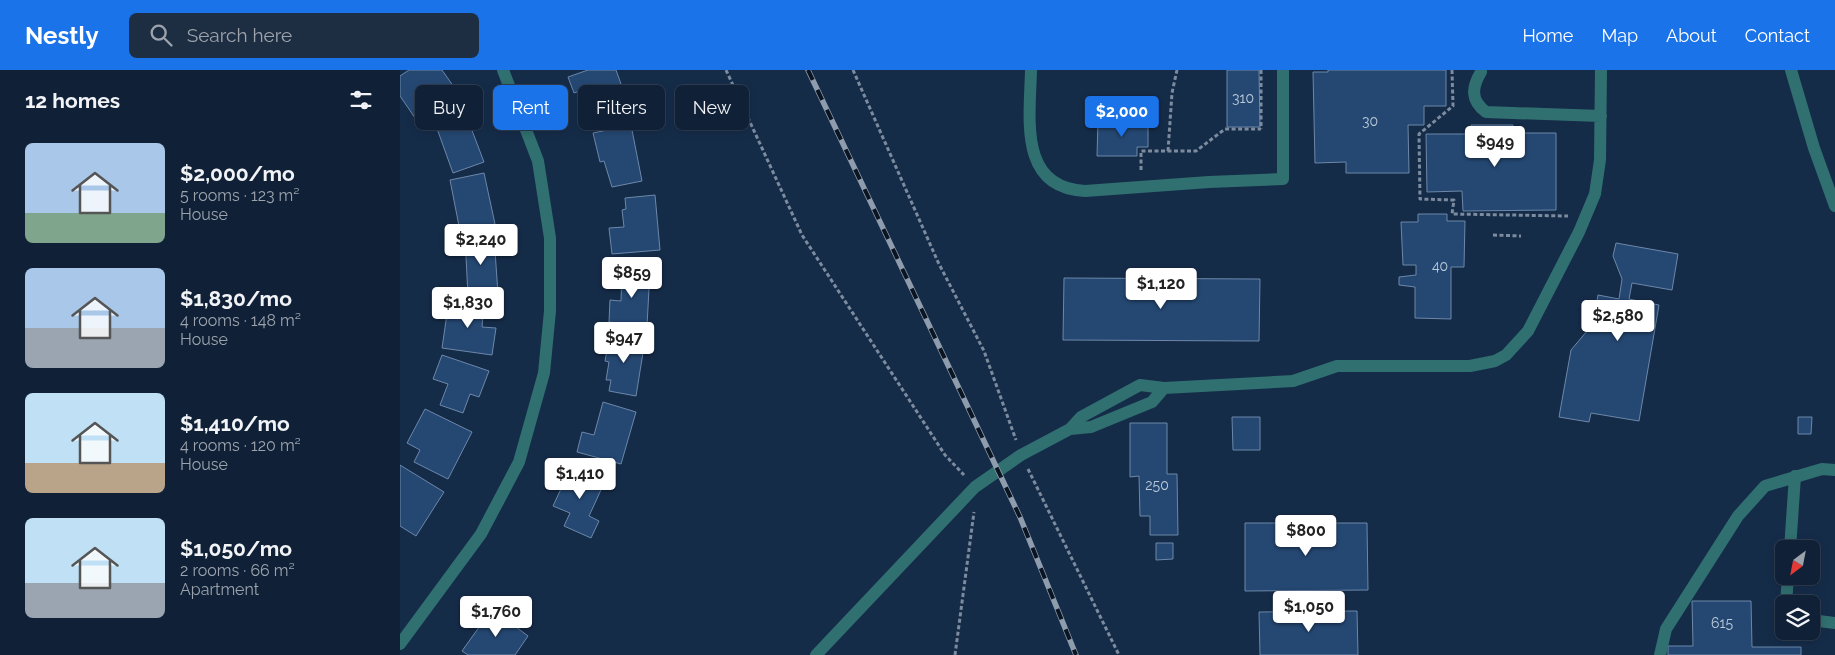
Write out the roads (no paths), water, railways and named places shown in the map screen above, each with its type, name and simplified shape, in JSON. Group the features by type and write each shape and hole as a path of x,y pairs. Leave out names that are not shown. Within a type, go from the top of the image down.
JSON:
{"street":[{"path":"400,644 481,534 519,462 544,373 550,310 550,238 538,161 503,70"},
{"path":"1030,70 1030,139 1036,160 1050,180 1072,191 1283,179 1283,70"},
{"path":"816,655 975,487 1021,455 1070,429 1081,417 1140,384 1164,388 1293,381 1337,366 1470,366 1495,361 1514,348 1528,331 1586,216 1599,177 1601,70"},
{"path":"1791,70 1814,148 1835,206"},
{"path":"1481,72 1474,82 1475,98 1486,112 1492,114 1601,116"},
{"path":"1070,429 1091,427 1152,402 1164,388"},
{"path":"1660,655 1666,629 1738,516 1765,486 1822,469 1835,470"},
{"path":"1791,540 1795,476"},
{"path":"1820,621 1835,623"}],"railway":[{"path":"808,70 1020,517 1076,655"}]}
